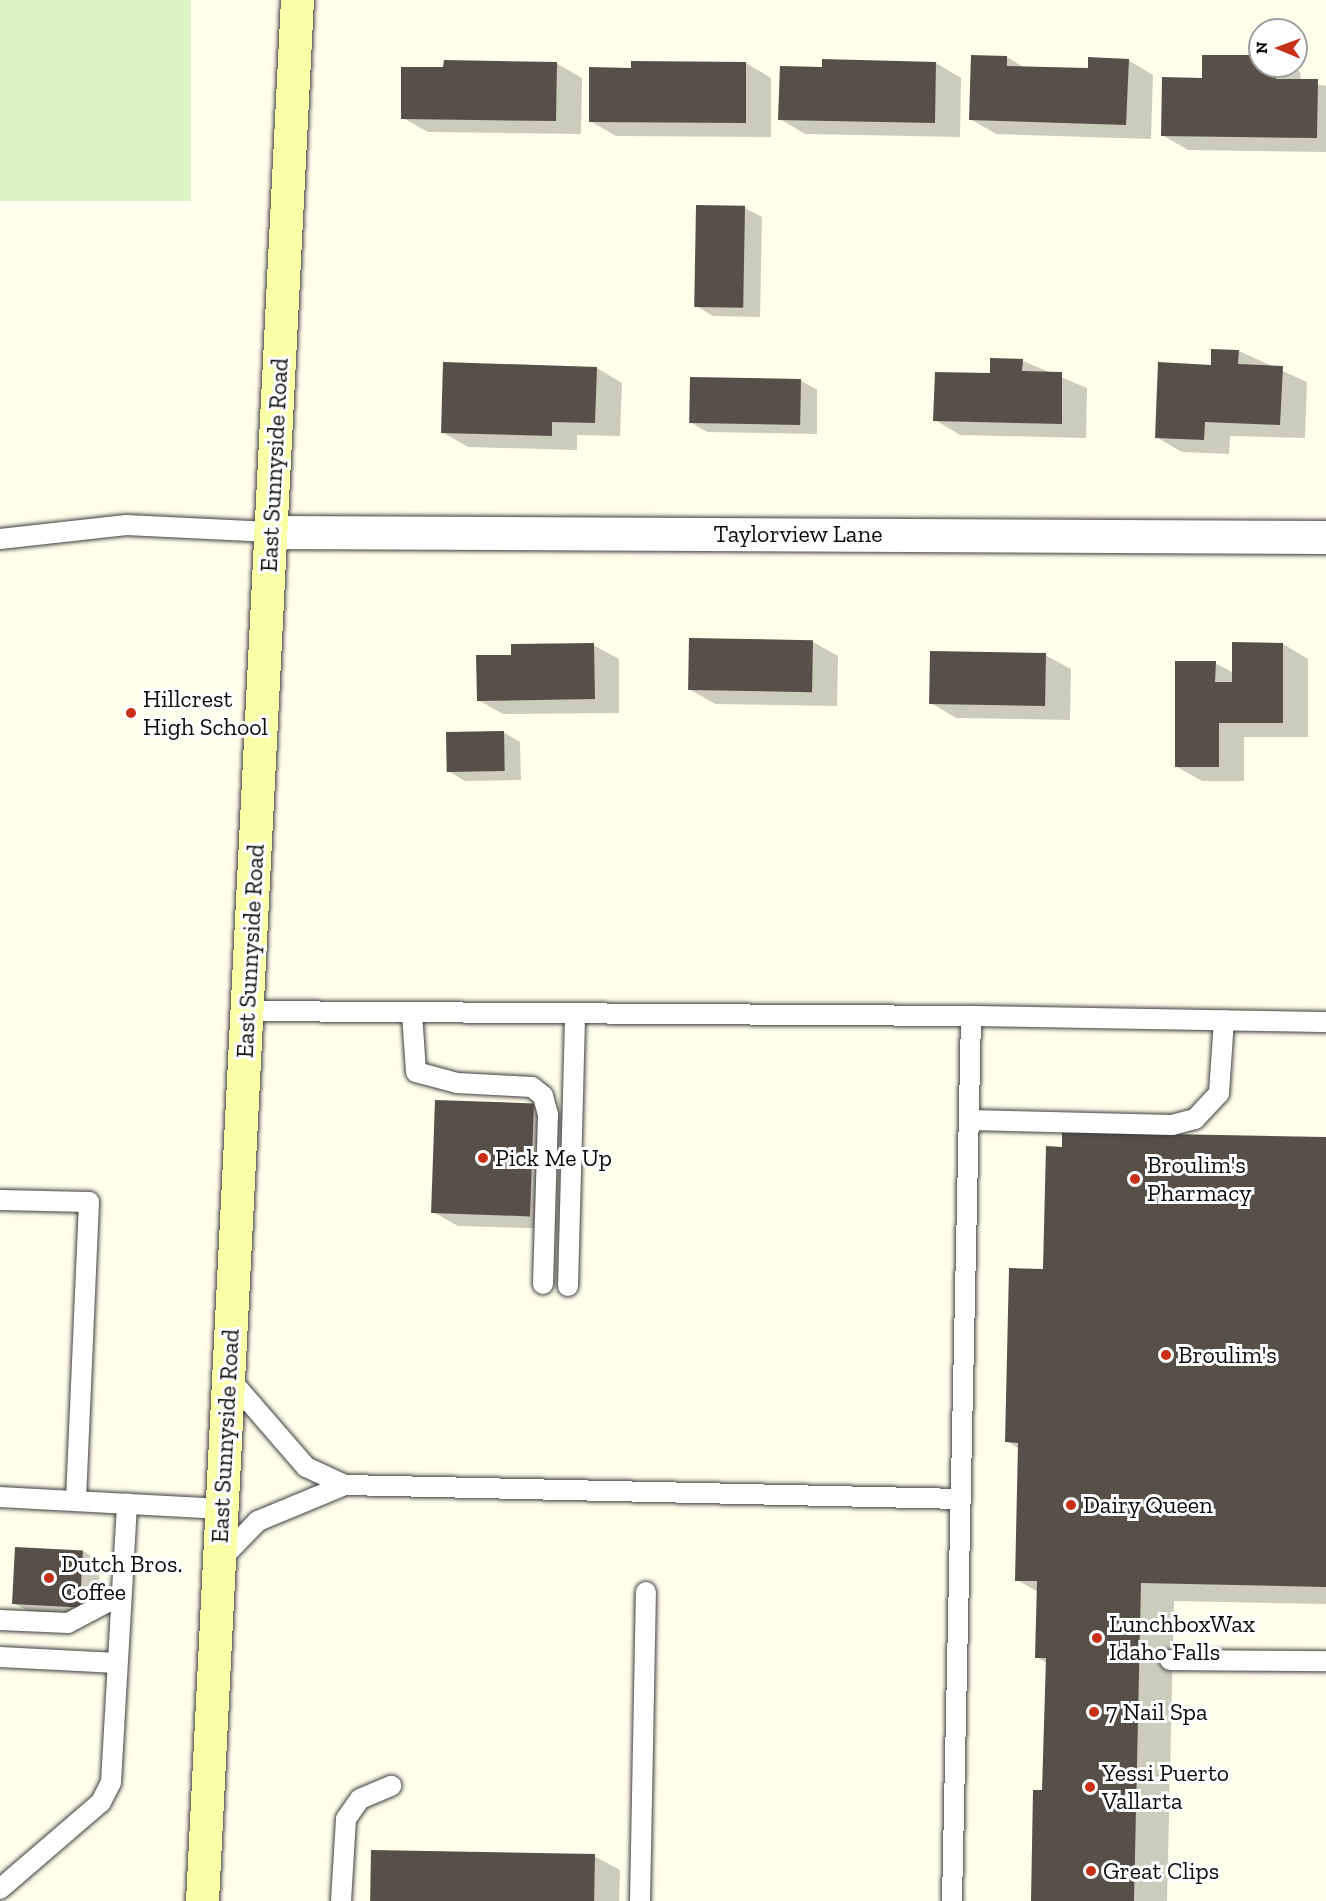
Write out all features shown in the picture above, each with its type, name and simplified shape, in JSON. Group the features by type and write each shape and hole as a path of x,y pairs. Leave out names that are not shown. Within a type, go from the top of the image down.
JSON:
{"main road":[{"name":"East Sunnyside Road","path":"202,1901 297,0"}],"street":[{"name":"Taylorview Lane","path":"271,531 1326,537"}],"lane":[{"path":"0,538 126,525 271,531"},
{"path":"247,1011 971,1016 1326,1022"},
{"path":"412,1013 416,1072 457,1083 532,1087 543,1096 548,1115 543,1284"},
{"path":"568,1286 575,1014"},
{"path":"952,1901 971,1016"},
{"path":"969,1120 1172,1125 1195,1119 1219,1093 1224,1020"},
{"path":"0,1200 89,1202 76,1501"},
{"path":"228,1377 306,1467 345,1485 961,1499"},
{"path":"219,1562 258,1521 345,1485"},
{"path":"0,1497 222,1509"},
{"path":"0,1889 101,1802 111,1782 127,1503"},
{"path":"640,1901 646,1592"},
{"path":"0,1620 68,1623 121,1595"},
{"path":"0,1657 117,1663"},
{"path":"1170,1660 1326,1662"},
{"path":"341,1901 346,1819 360,1799 391,1786"}],"green space":[{"path":"0,0 191,0 191,201 0,201"}],"building":[{"path":"971,55 1007,56 1007,66 1088,68 1088,57 1129,59 1126,125 969,120"},
{"path":"1202,55 1248,55 1248,78 1318,79 1317,138 1161,136 1162,77 1202,78"},
{"path":"822,59 936,62 935,123 778,120 780,66 822,67"},
{"path":"444,60 557,62 556,121 401,119 401,67 443,67"},
{"path":"631,61 746,62 746,123 589,122 589,67 631,68"},
{"path":"696,205 745,206 743,308 694,307"},
{"path":"1211,349 1239,350 1238,364 1283,366 1280,425 1205,422 1204,440 1155,438 1158,362 1211,365"},
{"path":"990,358 1023,359 1022,371 1062,372 1062,424 933,421 935,372 990,373"},
{"path":"443,362 597,367 595,423 552,422 552,436 441,433"},
{"path":"690,377 801,379 800,425 689,423"},
{"path":"689,638 813,640 812,692 688,690"},
{"path":"1232,642 1283,643 1283,723 1219,723 1219,767 1175,767 1175,661 1216,661 1215,682 1232,682"},
{"path":"594,643 595,699 477,701 476,655 511,655 511,644"},
{"path":"930,651 1046,653 1045,706 929,704"},
{"path":"504,731 505,771 447,772 446,732"},
{"name":"Pick Me Up","path":"435,1100 534,1103 530,1216 431,1213"},
{"name":"Broulim's","path":"1062,1132 1326,1137 1326,1587 1141,1583 1134,1901 1031,1901 1033,1790 1042,1790 1046,1658 1035,1658 1037,1581 1015,1581 1018,1443 1005,1442 1009,1268 1043,1269 1046,1146 1062,1147"},
{"path":"15,1547 83,1551 80,1607 12,1604"},
{"path":"371,1850 595,1854 594,1901 370,1901"}],"place":[{"name":"Hillcrest High School","path":"131,713"},
{"name":"Pick Me Up","path":"483,1158"},
{"name":"Broulim's Pharmacy","path":"1135,1179"},
{"name":"Broulim's","path":"1166,1355"},
{"name":"Dairy Queen","path":"1071,1505"},
{"name":"Dutch Bros. Coffee","path":"49,1578"},
{"name":"LunchboxWax Idaho Falls","path":"1097,1638"},
{"name":"7 Nail Spa","path":"1094,1712"},
{"name":"Yessi Puerto Vallarta","path":"1090,1787"},
{"name":"Great Clips","path":"1091,1871"}]}
